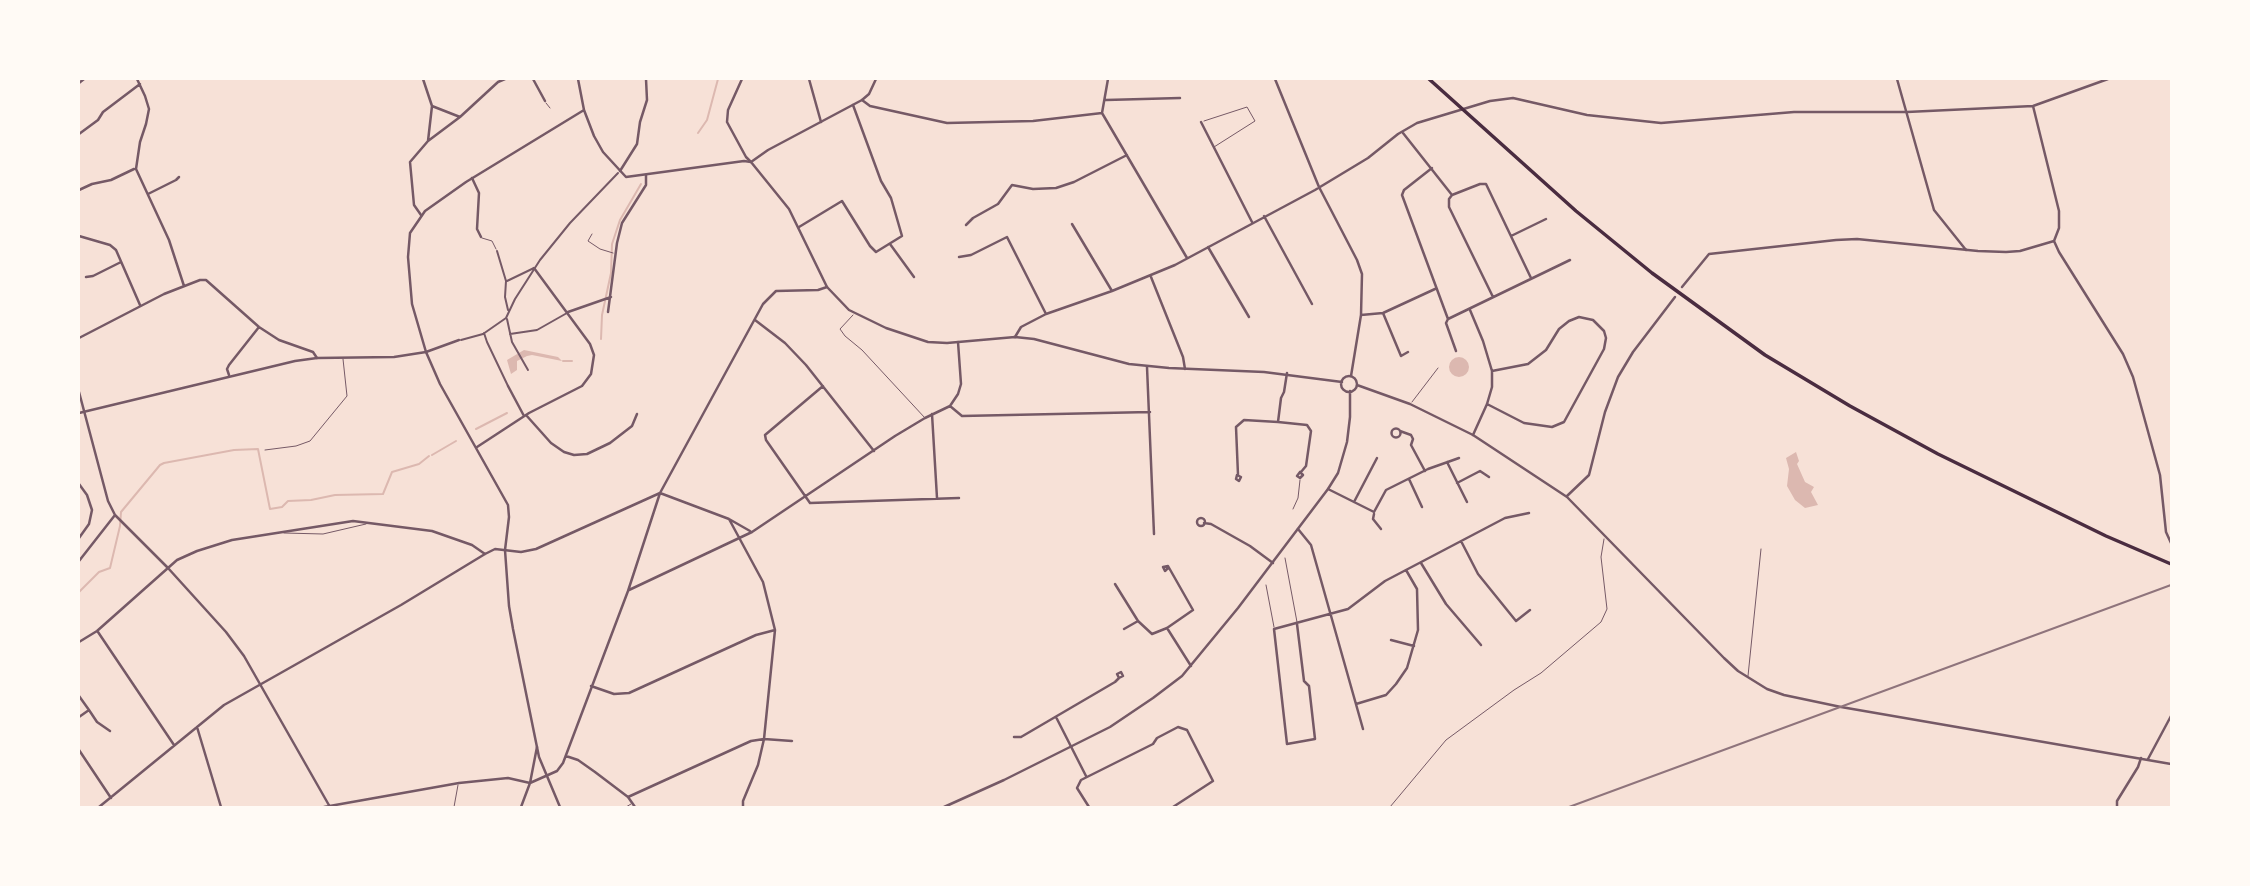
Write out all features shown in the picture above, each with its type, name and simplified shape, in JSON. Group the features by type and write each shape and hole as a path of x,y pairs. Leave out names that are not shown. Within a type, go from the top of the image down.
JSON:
{"main road":[{"path":"1429,79 1576,211 1675,291 1765,355 1861,412 1990,480 2171,564"}],"street":[{"path":"79,83 84,79"},
{"path":"137,79 149,108 136,169 169,240 184,286"},
{"path":"423,79 432,106 428,141"},
{"path":"421,215 414,205 410,162 428,141 505,79"},
{"path":"533,79 545,101"},
{"path":"578,79 584,110 603,152 626,177 631,178 733,162 751,162 768,150 862,100 869,94 876,79"},
{"path":"742,79 727,122 746,157 789,209 827,286 837,299 855,313 912,338 939,343 1015,337 1034,339 1118,363 1147,367 1287,373 1342,382"},
{"path":"809,79 821,122"},
{"path":"1108,79 1102,113 1187,258"},
{"path":"1275,79 1319,187 1361,270 1361,314 1351,376"},
{"path":"1897,79 1934,210 1966,250"},
{"path":"1015,337 1021,327 1046,314 1151,276 1208,247 1368,158 1417,123 1478,104 1513,98 1587,115 1661,123 1794,112 1907,112 2033,106 2108,79"},
{"path":"528,370 512,342 506,318 508,312 534,268 570,223 620,171 637,144 640,121 647,100 648,80"},
{"path":"79,134 140,84"},
{"path":"1106,100 1181,98"},
{"path":"862,100 870,106 947,122 1033,121 1102,113"},
{"path":"799,227 842,201 876,252 902,236 891,198 881,181 853,105"},
{"path":"432,106 460,117"},
{"path":"2033,106 2059,211 2059,228 2054,241 2123,354 2133,377 2160,475 2166,532 2171,543"},
{"path":"560,807 537,747 509,606 505,550 508,505 440,384 426,352 412,304 408,260 410,233 425,211 472,178 584,110"},
{"path":"1201,122 1252,223"},
{"path":"1403,132 1452,195"},
{"path":"965,225 998,204 1012,185 1033,189 1056,188 1126,155"},
{"path":"1432,168 1404,190 1402,195 1448,319 1446,323 1457,351"},
{"path":"79,190 136,169"},
{"path":"608,312 613,252 622,223 646,185 646,175"},
{"path":"148,194 178,177"},
{"path":"472,178 479,193 477,229 481,237"},
{"path":"1493,297 1449,207 1449,198 1452,195 1486,184 1531,279"},
{"path":"1264,216 1312,304"},
{"path":"1511,236 1546,219"},
{"path":"1072,224 1112,291"},
{"path":"79,236 110,245 116,250 140,305"},
{"path":"959,257 971,256 1007,237 1046,314"},
{"path":"1682,287 1709,254 1847,240 2006,252 2020,251 2054,241"},
{"path":"890,244 914,276"},
{"path":"1208,247 1249,317"},
{"path":"497,251 506,281 508,312"},
{"path":"1448,319 1570,260"},
{"path":"86,277 121,262"},
{"path":"506,281 534,268"},
{"path":"475,448 525,416 582,386 592,374 594,355 590,344 534,268"},
{"path":"1151,276 1183,357 1185,369"},
{"path":"79,338 140,305 184,286 206,280 259,327 279,340 313,352 317,358"},
{"path":"79,392 108,501 116,516 226,632 260,683 327,807 459,783 508,778 530,783 561,768 628,591 660,493 763,304 776,291 818,290 827,286"},
{"path":"1361,314 1383,313 1435,289"},
{"path":"510,334 537,330 568,312 609,297"},
{"path":"1567,497 1589,474 1605,412 1618,377 1633,352 1675,297"},
{"path":"1469,309 1492,371 1492,387 1487,404 1473,435"},
{"path":"1383,313 1401,356 1408,352"},
{"path":"1487,404 1524,423 1552,427 1564,422 1604,349 1604,331 1592,320 1579,317 1559,329 1546,350 1528,364 1492,371"},
{"path":"79,413 271,365 317,358 384,358 426,352 484,332 506,318"},
{"path":"755,320 785,343 874,451"},
{"path":"229,375 229,365 259,327"},
{"path":"484,332 508,386 525,416 551,443 564,452 574,455 587,454 610,443 632,426 637,414"},
{"path":"628,591 752,532 925,418 950,406 961,384 958,342"},
{"path":"1147,367 1154,534"},
{"path":"1278,422 1287,373"},
{"path":"1342,382 1351,376 1356,379 1357,385"},
{"path":"1342,382 1344,389 1350,391"},
{"path":"1357,385 1410,404 1473,435 1567,497 1724,658 1767,688 1784,695 1841,707 2171,764"},
{"path":"944,807 1110,727 1153,698 1191,666 1273,563 1338,473 1347,442 1350,391 1357,385"},
{"path":"823,386 765,435 810,503 959,498"},
{"path":"950,406 962,416 1150,412"},
{"path":"932,414 937,498"},
{"path":"1238,475 1236,426 1244,420 1307,425 1311,431 1306,466 1300,478"},
{"path":"1400,431 1411,435 1411,445 1425,471"},
{"path":"1354,502 1377,458"},
{"path":"1381,529 1373,519 1386,490 1459,458"},
{"path":"1447,462 1467,502"},
{"path":"1457,483 1480,471 1489,477"},
{"path":"1409,479 1422,507"},
{"path":"79,484 87,495 92,510 89,524 79,538"},
{"path":"1328,489 1374,512"},
{"path":"99,807 224,705 485,554 495,550 521,552 536,549 660,493 729,519 752,532"},
{"path":"1297,624 1304,681 1309,686 1315,739 1287,744 1274,629 1348,609 1385,581 1505,517 1529,513"},
{"path":"79,561 116,516"},
{"path":"729,519 763,582 775,630 764,739 743,807"},
{"path":"79,642 97,631 177,560 232,540 353,522 432,531 472,545 485,554"},
{"path":"1204,523 1211,524 1250,546 1273,563"},
{"path":"1298,529 1311,545 1363,729"},
{"path":"1461,541 1478,574 1517,621 1530,610"},
{"path":"1421,562 1446,604 1481,645"},
{"path":"1115,584 1138,621 1152,634 1167,628 1193,611 1168,568"},
{"path":"1356,704 1386,695 1407,668 1418,629 1417,589 1406,570"},
{"path":"1124,629 1138,621"},
{"path":"1167,628 1191,666"},
{"path":"591,686 614,694 629,693 756,635 775,630"},
{"path":"97,631 174,745"},
{"path":"1391,640 1415,646"},
{"path":"1014,737 1021,737 1119,678"},
{"path":"79,696 97,722 110,730"},
{"path":"79,717 89,710"},
{"path":"2148,760 2171,716"},
{"path":"1056,717 1086,776"},
{"path":"197,726 221,807"},
{"path":"1089,807 1077,788 1086,776 1104,767 1110,767 1178,727 1187,730 1213,781 1173,807"},
{"path":"628,797 751,741 792,741"},
{"path":"521,807 530,783 537,747"},
{"path":"79,750 111,798"},
{"path":"566,756 578,760 628,797 635,807"},
{"path":"2117,807 2117,802 2141,758"}],"lane":[{"path":"545,101 550,108"},
{"path":"1201,122 1247,107 1255,121 1214,147"},
{"path":"592,234 588,241 600,249 613,252"},
{"path":"481,237 492,241 497,251"},
{"path":"855,313 840,329 925,418"},
{"path":"265,450 296,446 310,441 347,396 343,358"},
{"path":"1410,404 1438,368"},
{"path":"1293,509 1298,498 1300,478"},
{"path":"282,532 323,534 366,524"},
{"path":"1390,807 1446,740 1541,673 1601,622 1607,609 1601,557 1605,538"},
{"path":"1748,677 1761,549"},
{"path":"1285,558 1297,624"},
{"path":"1266,585 1274,629"},
{"path":"454,807 459,783"},
{"path":"626,807 632,803"}],"shaded area":[{"path":"524,350 558,357 562,361 527,356 517,361 517,370 511,374 507,360"},
{"path":"1459,357 1466,360 1469,367 1466,374 1459,377 1452,374 1449,367 1452,360"},
{"path":"1796,452 1799,461 1797,464 1805,482 1814,487 1811,492 1818,505 1805,508 1795,500 1787,486 1789,469 1786,458"}],"waterway":[{"path":"698,133 707,120 718,79"},
{"path":"601,339 602,315 611,273 612,244 620,220 641,184"},
{"path":"563,361 572,361"},
{"path":"476,429 507,413"},
{"path":"432,455 456,441"},
{"path":"79,592 99,572 110,568 121,512 164,463 234,450 258,449 270,509 282,507 288,501 335,495 383,494 392,472 419,464 429,456"}],"railway":[{"path":"1569,807 2171,585"}]}
